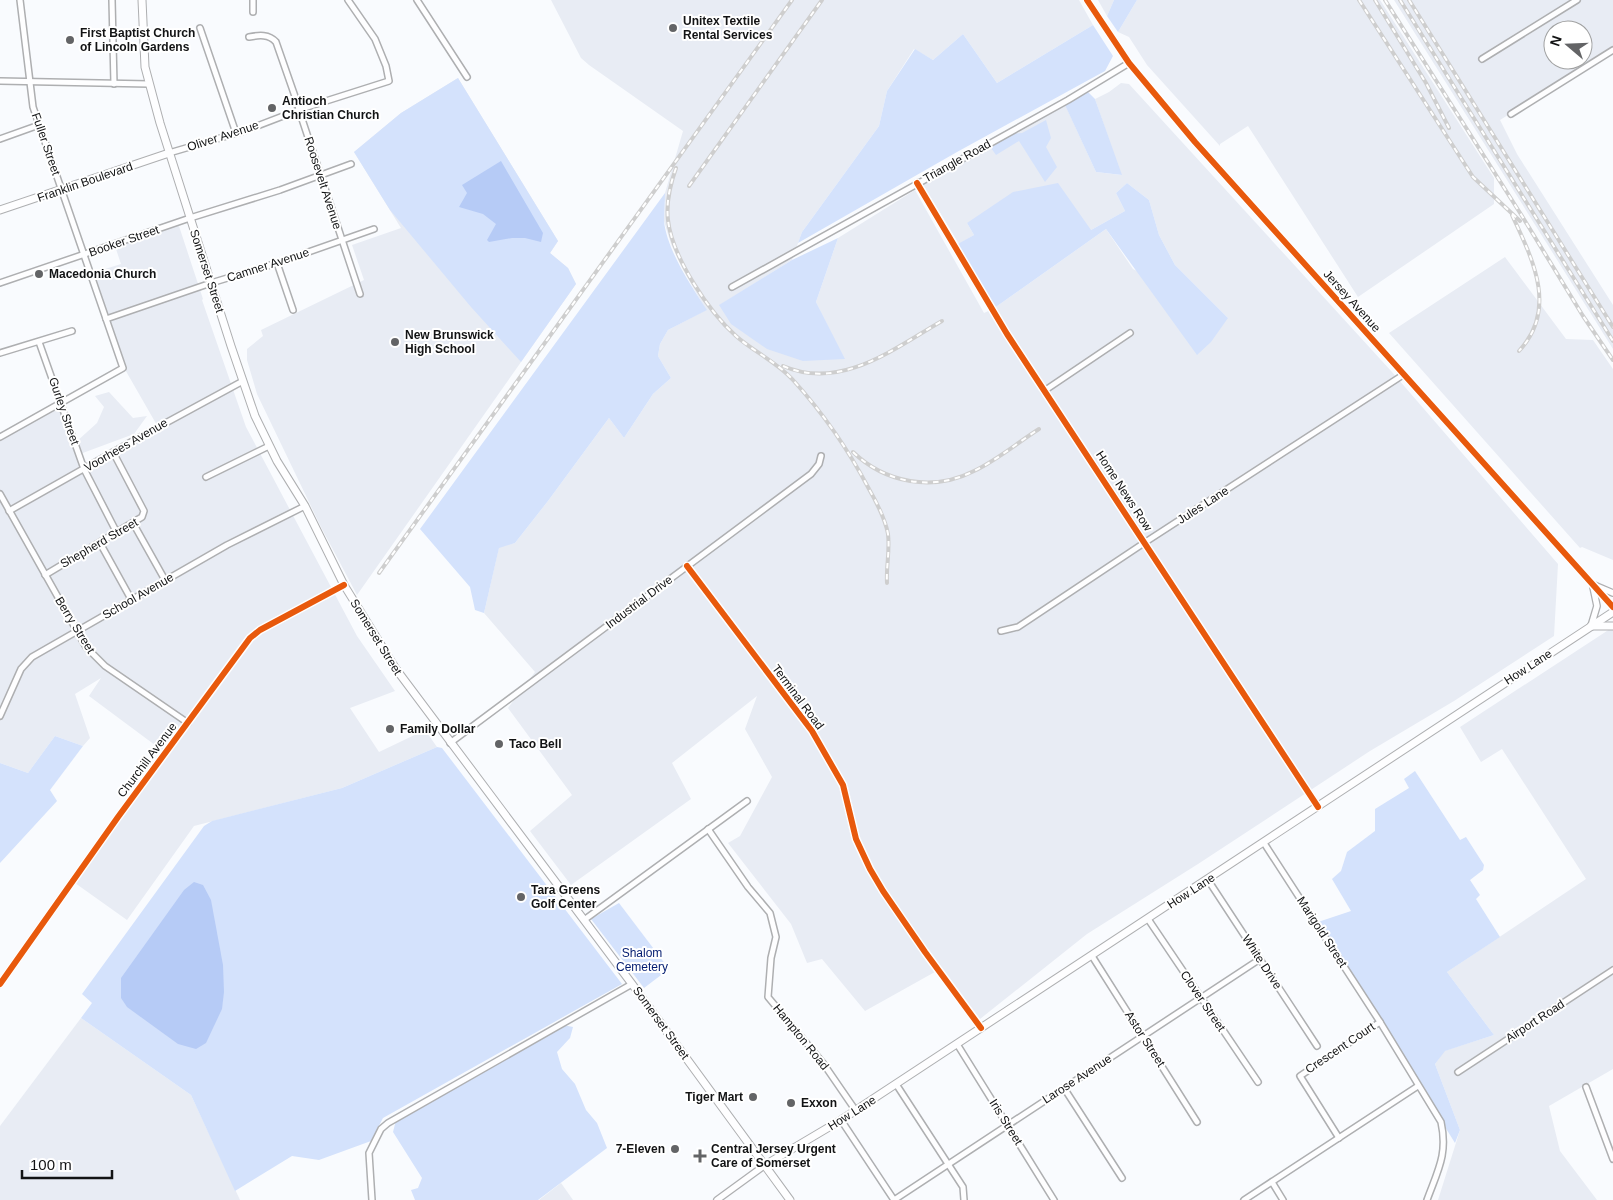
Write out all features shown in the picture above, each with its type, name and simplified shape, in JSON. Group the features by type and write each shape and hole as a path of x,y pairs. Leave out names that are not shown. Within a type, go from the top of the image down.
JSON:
{"main road":[{"name":"Somerset Street","path":"142,0 144,51 149,84 169,153 255,416 270,447 305,506 344,585 396,670 632,984 790,1200"},
{"name":"Franklin Boulevard","path":"0,210 169,153"},
{"name":"How Lane","path":"765,1165 856,1111 1613,612"},
{"path":"1591,626 1613,626"}],"street":[{"name":"Fuller Street","path":"20,0 33,107 123,368 62,403"},
{"path":"112,0 114,84"},
{"path":"253,0 253,12"},
{"name":"Oliver Avenue","path":"169,153 236,133 299,110 389,81 386,66 375,39 348,0"},
{"path":"417,0 467,77"},
{"name":"Jersey Avenue","path":"1087,0 1129,63 1195,142 1613,607"},
{"path":"1482,59 1576,0"},
{"path":"200,28 236,133"},
{"name":"Roosevelt Avenue","path":"249,37 262,35 270,37 276,42 360,294"},
{"path":"1511,114 1613,50"},
{"name":"Triangle Road","path":"732,287 1068,100 1129,63"},
{"path":"0,81 149,84"},
{"path":"0,139 40,125"},
{"name":"Booker Street","path":"0,283 190,218 280,190 351,164"},
{"name":"Home News Row","path":"917,184 1006,334 1318,807"},
{"name":"Camner Avenue","path":"106,319 278,263 374,229"},
{"path":"278,263 293,310"},
{"path":"0,346 1,353 72,330"},
{"path":"1044,391 1130,333"},
{"name":"Gurley Street","path":"39,342 84,469 117,533"},
{"name":"Jules Lane","path":"1000,630 1018,627 1403,375"},
{"name":"Voorhees Avenue","path":"10,511 243,381"},
{"path":"0,438 62,403"},
{"path":"206,477 270,447"},
{"name":"Shepherd Street","path":"45,574 142,517 144,511 113,452"},
{"name":"Industrial Drive","path":"450,743 811,474 819,464 822,456"},
{"name":"Berry Street","path":"0,494 86,647 105,666 188,723"},
{"name":"School Avenue","path":"0,716 21,669 32,657 227,545 305,506"},
{"path":"133,523 165,580"},
{"path":"100,542 131,599"},
{"name":"Terminal Road","path":"687,566 812,731 843,785 856,839 870,869 925,952 981,1028"},
{"name":"Churchill Avenue","path":"0,984 118,817 250,638 260,630 344,585"},
{"path":"1592,585 1613,593"},
{"path":"1591,626 1597,606 1592,585"},
{"path":"584,920 747,802"},
{"name":"Hampton Road","path":"708,829 748,887 770,913 776,936 771,958 768,997 823,1064 856,1111"},
{"name":"Marigold Street","path":"1264,843 1380,1022"},
{"name":"White Drive","path":"1208,880 1317,1046"},
{"name":"Clover Street","path":"1148,919 1258,1082"},
{"name":"Astor Street","path":"1092,956 1197,1122"},
{"name":"Larose Avenue","path":"894,1200 1260,959"},
{"name":"Airport Road","path":"1458,1072 1613,970"},
{"path":"372,1200 369,1153 381,1129 388,1123 632,984"},
{"name":"Crescent Court","path":"1339,1138 1300,1076 1380,1022 1441,1122 1444,1151 1427,1200"},
{"name":"Iris Street","path":"957,1044 1054,1200"},
{"path":"896,1084 963,1187 964,1200"},
{"path":"1244,1200 1418,1086"},
{"path":"1586,1087 1613,1159"},
{"path":"1064,1088 1122,1178"},
{"path":"841,1120 894,1200"},
{"path":"717,1200 765,1165"},
{"path":"1272,1182 1283,1200"}],"shaded area":[{"path":"551,0 1079,0 1093,25 997,83 963,34 933,60 914,49 887,91 879,126 802,232 792,260 720,305 844,359 816,302 838,238 915,190 984,313 993,309 1106,229 1133,269 1228,318 1175,265 1159,235 1149,200 1127,183 1116,193 1125,211 1091,230 967,223 974,235 959,244 922,183 1063,100 1096,172 1121,175 1095,99 1121,83 1129,84 1392,372 1558,564 1554,636 1454,701 1370,751 1087,934 980,1019 942,968 865,1011 822,959 807,963 791,924 728,843 740,836 772,777 745,729 757,696 672,763 691,799 571,885 530,831 572,795 508,708 535,672 484,613 499,547 515,543 609,418 624,438 653,394 671,378 658,356 660,344 668,330 706,310 683,270 671,244 664,221 665,193 683,131 581,58"},
{"path":"1098,0 1114,0 1107,16"},
{"path":"1137,0 1380,0 1494,178 1494,204 1358,297 1248,126 1220,144 1220,146 1147,65 1129,37 1118,32"},
{"path":"1394,0 1613,0 1613,49 1593,62 1593,20 1543,20 1543,70 1580,70 1500,120 1517,154 1613,305 1613,349"},
{"name":"New Brunswick High School","path":"458,78 558,241 550,253 568,268 576,284 357,595 321,527 257,394 247,360 247,349 263,336 261,330 364,280 352,245 401,228 354,152 401,113"},
{"path":"501,161 543,233 541,242 525,238 512,238 489,242 487,240 496,224 483,214 459,207 467,193 462,185"},
{"path":"178,223 202,300 246,427 357,636 395,691 350,708 379,752 425,730 437,747 342,788 194,826 127,920 75,883 167,754 89,696 101,678 75,694 90,738 83,746 55,736 28,773 0,763 0,440 62,405 76,442 97,423 104,407 95,396 109,392 133,418 147,416 134,434 80,454 85,468 158,427 123,366 89,274 121,264 115,246"},
{"path":"1505,257 1566,339 1593,340 1613,369 1613,560 1582,547 1580,548 1389,333"},
{"path":"1613,627 1613,1069 1549,1106 1560,1151 1597,1200 1438,1200 1460,1130 1435,1064 1444,1051 1494,1035 1447,972 1586,879 1502,749 1481,762 1460,727"},
{"path":"194,882 203,885 211,900 223,965 224,992 222,1009 206,1043 196,1049 178,1044 127,1007 121,998 121,978 184,890"},
{"path":"81,1018 191,1095 240,1200 0,1200 0,1126"},
{"path":"561,1183 573,1200 539,1200"}],"green space":[{"path":"1114,0 1137,0 1118,32 1107,16"},
{"path":"1093,25 1113,56 1105,71 957,152 798,243 802,232 879,126 887,91 915,49 933,60 963,34 997,83"},
{"path":"458,78 558,241 550,253 568,268 576,284 521,362 471,307 390,210 354,152 401,113"},
{"path":"1088,92 1095,99 1122,175 1096,172 1065,105"},
{"path":"1046,120 1051,138 1046,147 1057,167 1045,182 1019,141 996,155 991,148 1011,134 1022,133"},
{"path":"1058,183 1091,230 1125,211 1116,193 1127,183 1149,200 1159,235 1175,265 1228,318 1211,342 1197,355 1106,229 993,309 956,245 974,235 967,223 1013,192"},
{"path":"665,193 664,221 670,244 681,267 707,310 668,330 660,344 658,356 671,378 653,394 624,438 609,418 515,543 499,548 484,613 475,610 470,587 420,529"},
{"path":"838,238 816,302 845,359 803,361 767,349 731,324 719,305 792,260"},
{"path":"55,736 83,746 50,790 57,801 0,863 0,763 28,773"},
{"path":"437,747 442,748 622,984 383,1118 371,1141 319,1160 292,1156 235,1191 191,1095 81,1018 92,1003 82,994 204,826 212,821 342,788"},
{"path":"1415,771 1460,840 1466,837 1484,865 1483,870 1470,880 1480,895 1476,899 1500,937 1447,972 1494,1035 1445,1051 1435,1064 1460,1130 1455,1143 1318,922 1351,911 1332,879 1341,871 1347,852 1375,831 1375,809 1409,788 1404,779"},
{"name":"Shalom Cemetery","path":"619,903 669,969 644,988 591,919"},
{"path":"563,1025 573,1027 570,1038 557,1052 562,1069 575,1084 586,1110 597,1123 607,1148 538,1200 415,1200 411,1190 418,1188 422,1178 393,1132 396,1120"}],"railway":[{"path":"379,573 792,0"},
{"path":"689,186 822,0"},
{"path":"1359,0 1473,177 1520,221"},
{"path":"1375,0 1426,83 1449,128"},
{"path":"1385,0 1583,316 1613,360"},
{"path":"1400,0 1613,341"},
{"path":"1409,0 1613,327"},
{"path":"676,168 669,194 668,220 671,235 684,267 704,299 725,326 793,380 815,405 844,446 861,474 885,522 888,534 887,583"},
{"path":"1512,215 1534,267 1539,301 1537,318 1531,335 1519,351"},
{"path":"783,366 804,372 825,373 846,370 885,354 942,321"},
{"path":"853,452 866,463 895,477 910,481 942,481 958,477 982,467 1039,429"}],"cycle path":[{"path":"1087,0 1129,63 1195,142 1613,607"},
{"path":"917,183 1007,334 1318,807"},
{"path":"687,566 812,731 843,785 856,839 870,869 925,952 981,1028"},
{"path":"0,984 118,817 250,638 260,630 344,585"}],"place":[{"name":"Unitex Textile Rental Services","path":"673,28"},
{"name":"First Baptist Church of Lincoln Gardens","path":"70,40"},
{"name":"Antioch Christian Church","path":"272,108"},
{"name":"Macedonia Church","path":"39,274"},
{"name":"New Brunswick High School","path":"395,342"},
{"name":"Family Dollar","path":"390,729"},
{"name":"Taco Bell","path":"499,744"},
{"name":"Tara Greens Golf Center","path":"521,897"},
{"name":"Tiger Mart","path":"753,1097"},
{"name":"Exxon","path":"791,1103"},
{"name":"7-Eleven","path":"675,1149"},
{"name":"Central Jersey Urgent Care of Somerset","path":"700,1156"}]}
